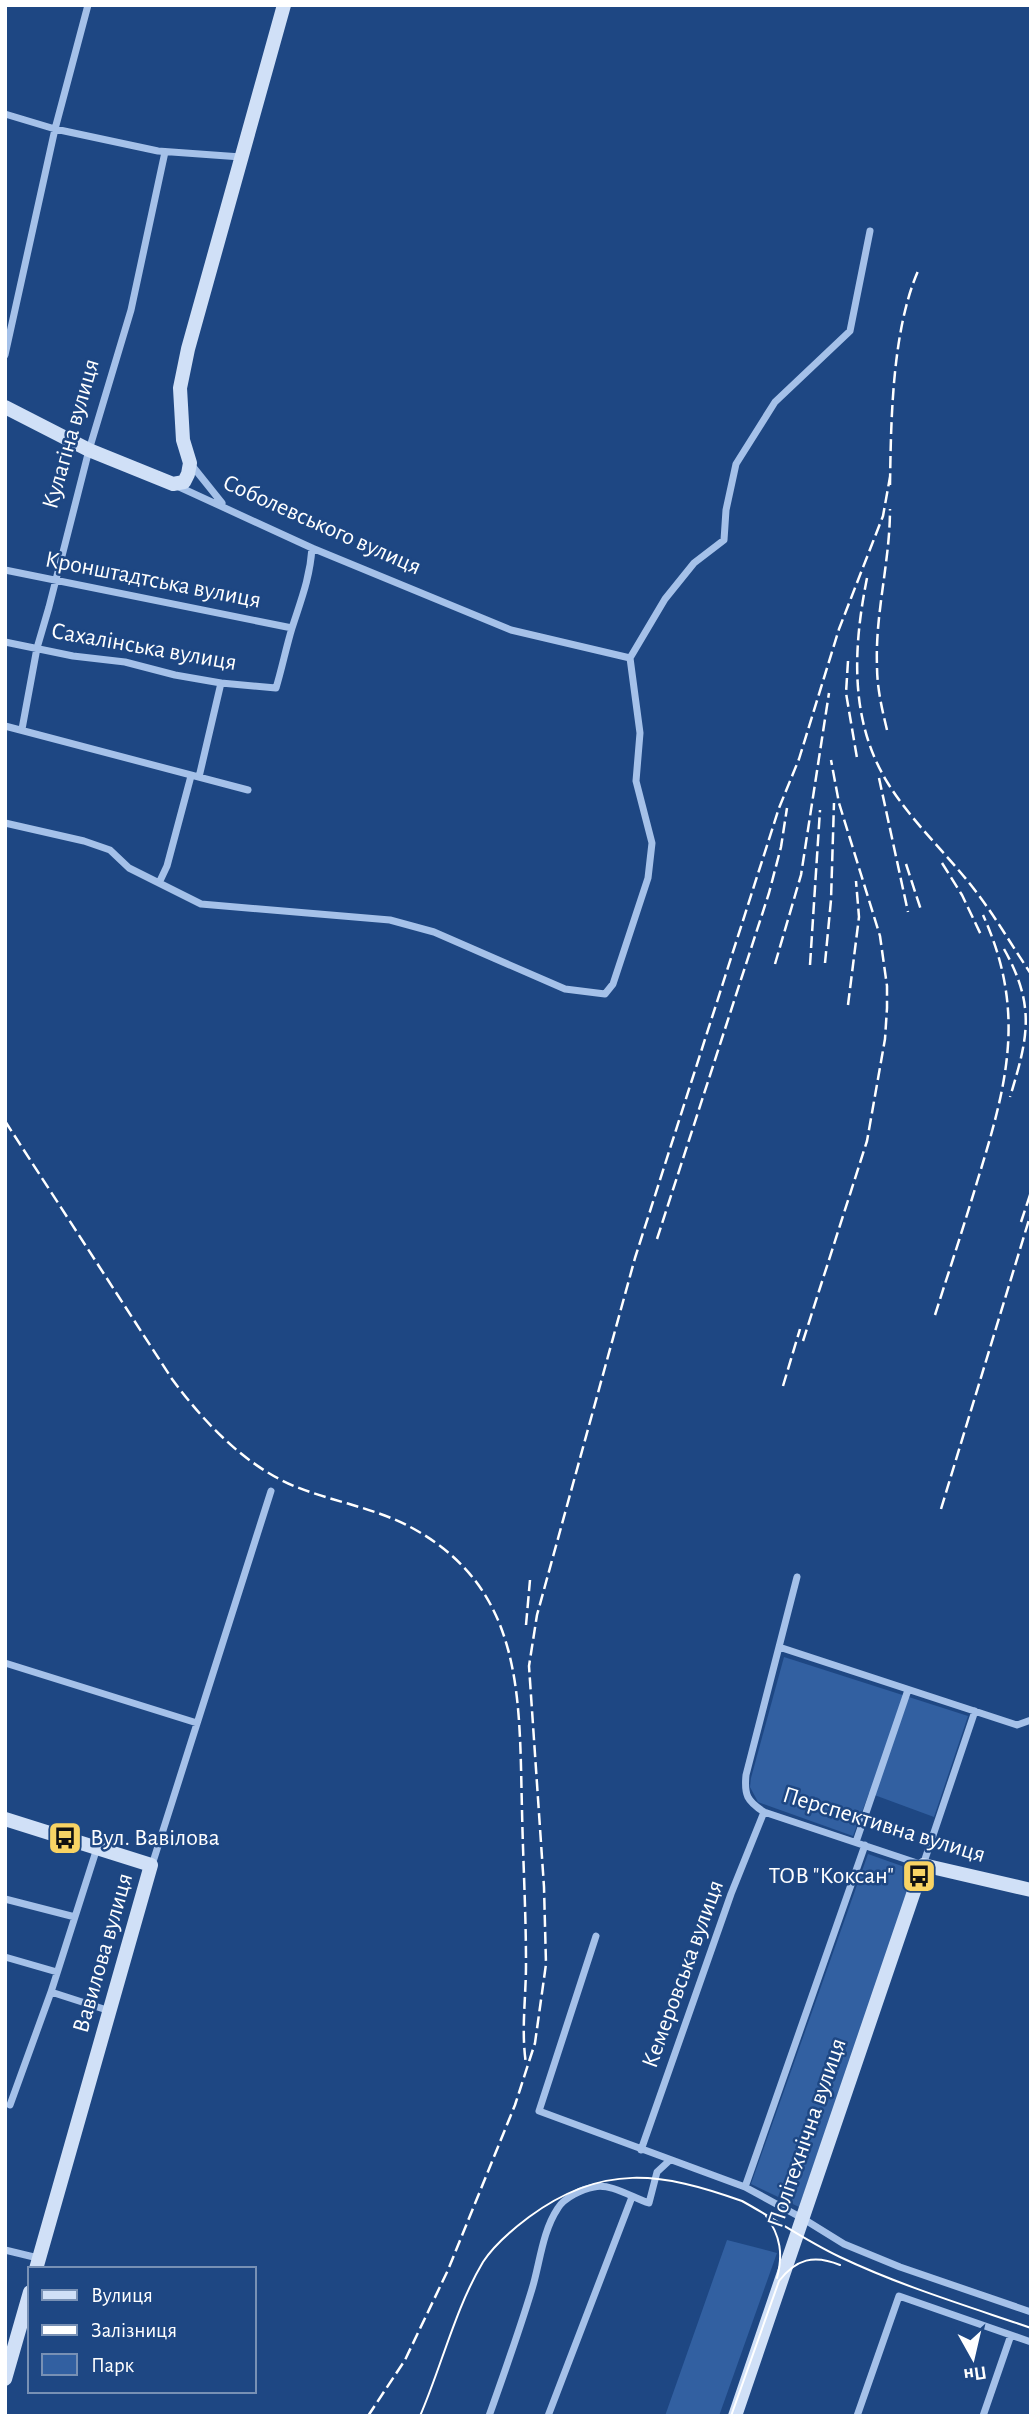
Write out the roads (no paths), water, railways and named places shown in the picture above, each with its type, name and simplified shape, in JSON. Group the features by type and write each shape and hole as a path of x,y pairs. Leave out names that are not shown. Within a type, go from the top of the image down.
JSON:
{"street":[{"path":"5,355 55,129 88,5"},
{"path":"224,505 190,463 183,440 180,388 188,349 284,5"},
{"path":"5,114 55,129 165,152 241,157"},
{"name":"Кулагіна вулиця","path":"22,729 37,648 89,450 131,310 165,152"},
{"path":"5,823 84,841 110,850 129,867 201,904 390,920 434,932 565,989 605,994 613,984 648,877 652,843 636,781 640,733 630,658 672,590 694,563 724,540 726,510 736,464 775,402 850,331 870,231"},
{"name":"Соболевського вулиця","path":"5,407 89,450 224,505 312,548 511,630 630,658"},
{"path":"173,484 184,482 190,463"},
{"path":"292,628 304,599 312,548"},
{"name":"Кронштадтська вулиця","path":"5,569 292,628"},
{"name":"Сахалінська вулиця","path":"5,642 73,656 125,662 221,683 276,688 292,628"},
{"path":"159,883 167,866 195,776 221,683"},
{"path":"5,726 248,790"},
{"name":"Вавилова вулиця","path":"38,2264 151,1865 271,1491"},
{"name":"Перспективна вулиця","path":"797,1577 746,1775 745,1797 764,1812 923,1865 1031,1890"},
{"path":"779,1647 1017,1725 1031,1720"},
{"path":"5,1663 197,1723"},
{"path":"856,1842 908,1690"},
{"path":"923,1865 975,1711"},
{"name":"Кемеровська вулиця","path":"641,2150 731,1894 764,1812"},
{"path":"5,1819 151,1865"},
{"path":"745,2187 865,1845"},
{"path":"10,2105 51,1992 97,1848"},
{"name":"Політехнічна вулиця","path":"735,2416 923,1865"},
{"path":"5,1899 75,1917"},
{"path":"596,1936 539,2111 745,2187 844,2244 900,2267 1031,2312"},
{"path":"5,1957 57,1972"},
{"path":"51,1992 110,2011"},
{"path":"489,2416 520,2328 539,2255 558,2207 578,2193 597,2186 649,2203 657,2172 670,2160"},
{"path":"548,2416 632,2197"},
{"path":"5,2250 38,2264"},
{"path":"857,2416 899,2296 1031,2342"},
{"path":"5,2379 28,2299"},
{"path":"983,2416 1011,2335"}],"tram line":[{"path":"420,2416 464,2299 487,2256 529,2217 556,2200 582,2188 607,2181 658,2179 713,2191 742,2201 840,2257 934,2295 1031,2328"},
{"path":"766,2216 775,2231 779,2246 777,2278"},
{"path":"731,2416 779,2281 792,2268 806,2261 814,2259 840,2265"}],"railway":[{"path":"890,485 892,405 898,348 909,295 918,271"},
{"path":"368,2416 405,2360 448,2270 515,2105 535,2043 546,1964 544,1887 529,1666 537,1615 635,1258 779,808 799,759 839,629 883,516 890,477"},
{"path":"887,730 878,682 877,646 890,509"},
{"path":"867,578 859,631 858,684 867,736 876,761 898,799 974,889 1031,974"},
{"path":"848,661 846,693 857,758"},
{"path":"775,964 801,875 829,693"},
{"path":"803,1341 867,1141 885,1039 887,1008 887,986 880,936 839,803 831,760"},
{"path":"879,778 908,912"},
{"path":"825,963 831,900 834,803"},
{"path":"657,1239 769,893 781,847 787,808"},
{"path":"810,965 820,810"},
{"path":"942,863 962,895 982,937"},
{"path":"906,864 921,910"},
{"path":"848,1005 859,917 856,881"},
{"path":"935,1315 988,1147 1004,1080 1008,1049 1005,984 997,950 983,915"},
{"path":"1004,949 1021,988 1026,1022 1021,1057 1010,1097"},
{"path":"5,1121 172,1379 211,1426 242,1454 276,1477 309,1492 385,1516 414,1529 450,1554 477,1583 496,1616 508,1651 516,1689 519,1728 526,1925 526,2064"},
{"path":"1021,1222 1031,1192"},
{"path":"941,1509 1031,1213"},
{"path":"783,1386 800,1329"},
{"path":"526,1625 530,1580"}],"place":[{"name":"Вул. Вавілова","path":"65,1838"},
{"name":"ТОВ \"Коксан\"","path":"919,1876"}]}
